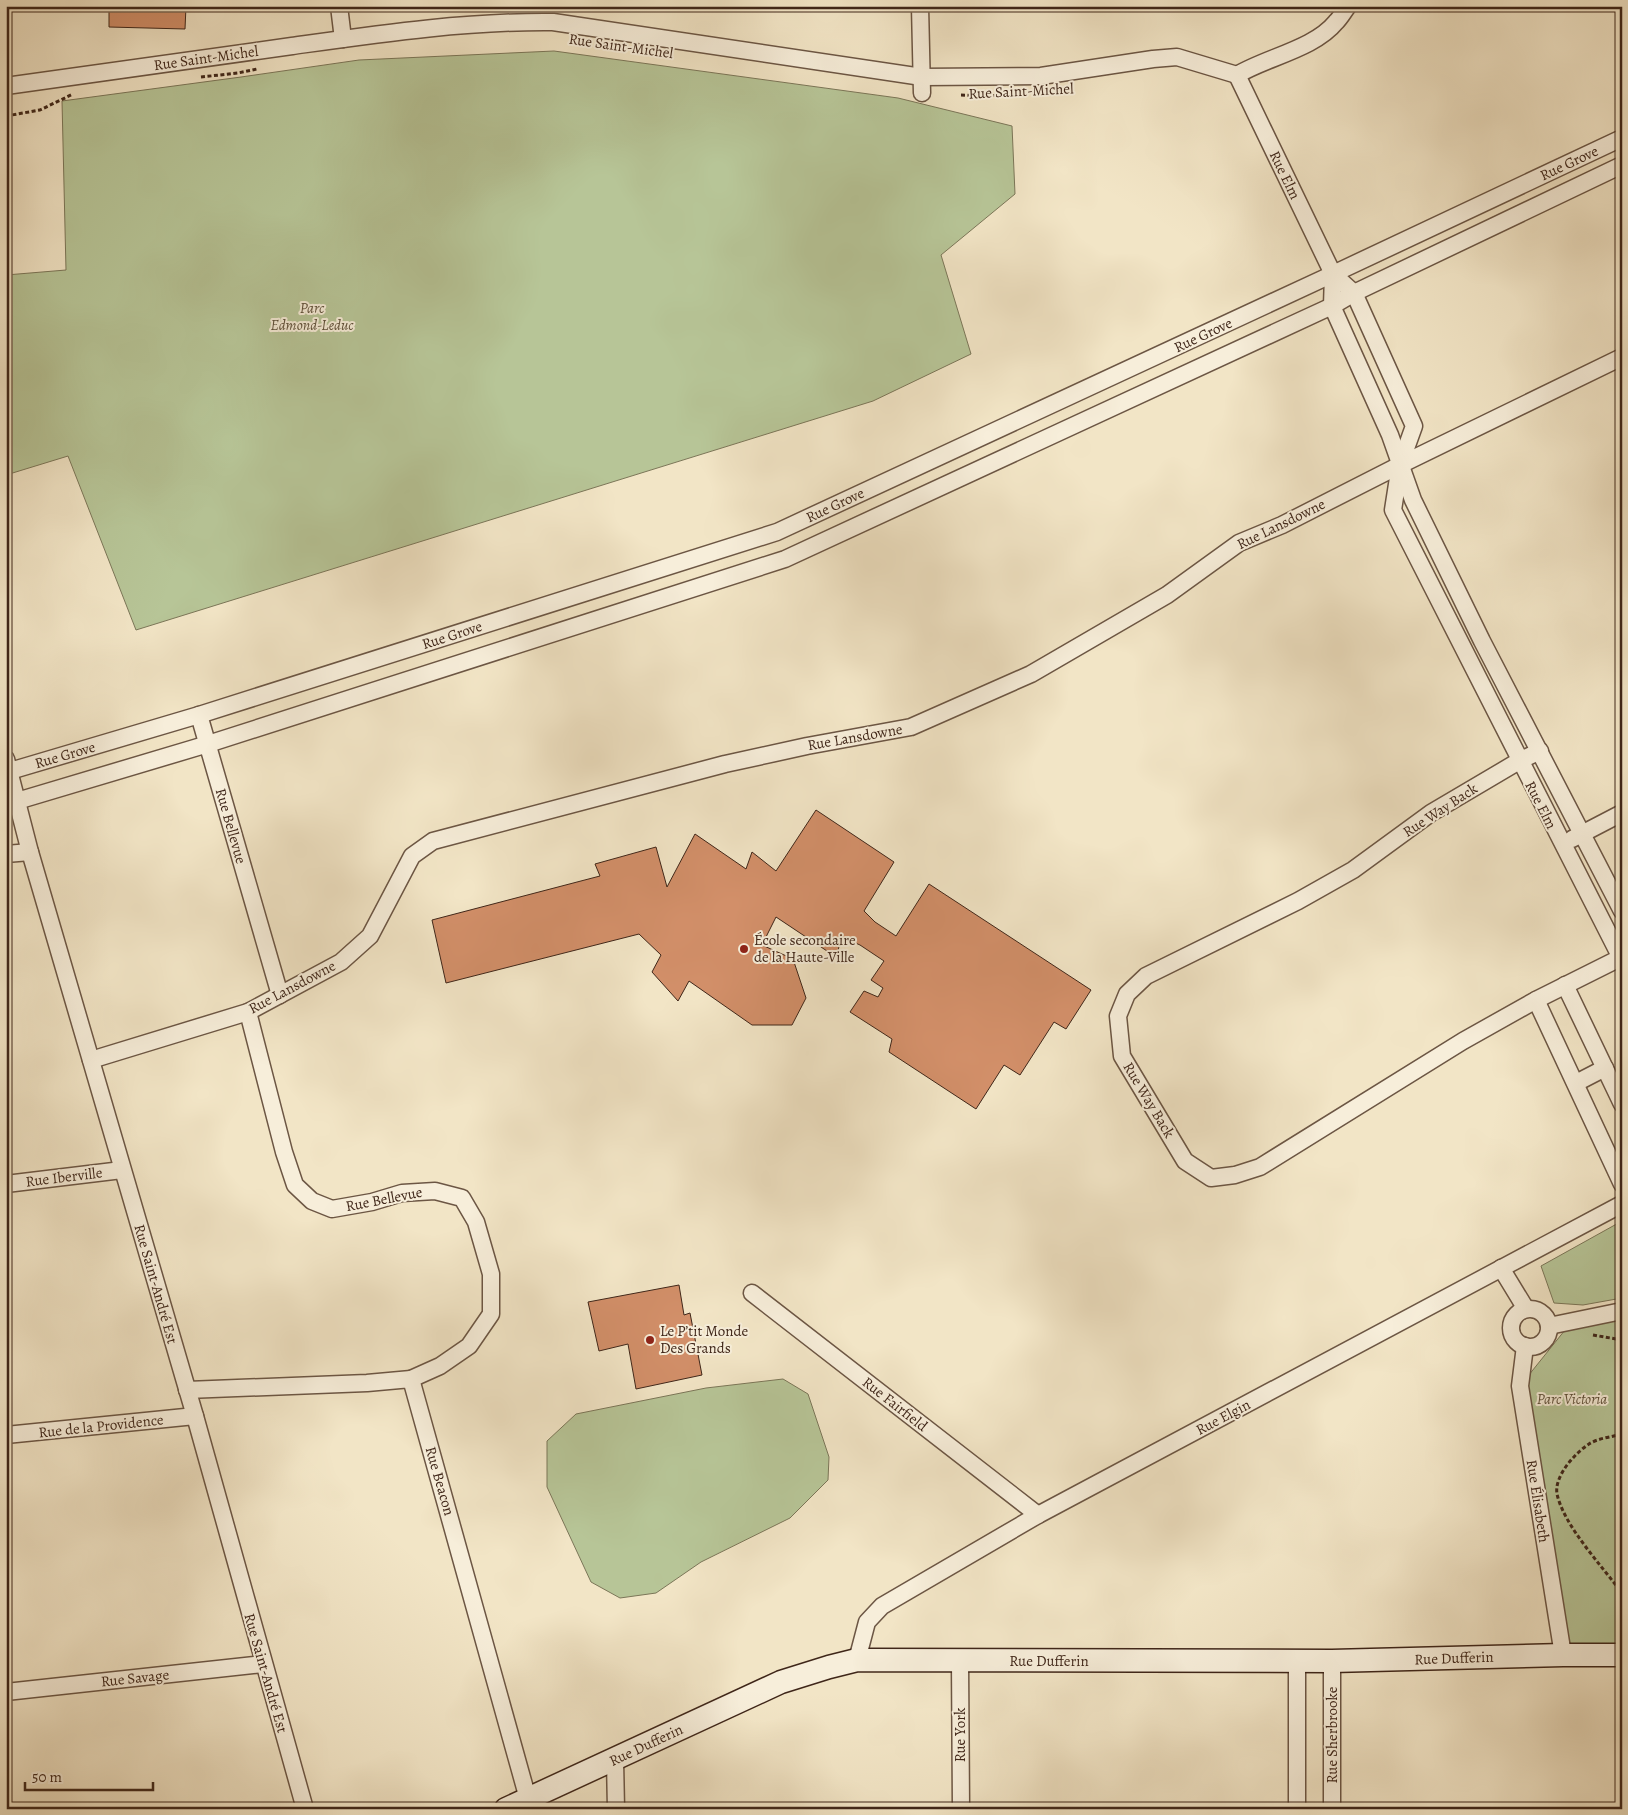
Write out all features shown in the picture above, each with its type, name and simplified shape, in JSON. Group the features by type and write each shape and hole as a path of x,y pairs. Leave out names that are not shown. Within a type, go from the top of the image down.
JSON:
{"main road":[{"name":"Rue Dufferin","path":"506,1809 781,1682 857,1660 1332,1661 1622,1654"}],"street":[{"path":"339,6 343,39"},
{"path":"920,6 922,85"},
{"path":"1237,75 1248,68 1310,42 1335,24 1348,6"},
{"name":"Rue Saint-Michel","path":"6,86 343,39 477,24 553,22 922,85 1041,76 1177,57 1237,75"},
{"name":"Rue Elm","path":"1237,75 1334,274 1354,292 1414,426 1400,465 1393,510 1463,652 1621,957 1536,1000"},
{"name":"Rue Grove","path":"8,765 199,715 777,532 1334,274 1622,138"},
{"name":"Rue Grove","path":"17,801 208,744 785,559 1332,306 1354,292 1622,165"},
{"name":"Rue Elm","path":"1334,274 1332,306 1390,435 1413,500 1482,642 1622,911"},
{"name":"Rue Lansdowne","path":"91,1060 248,1012 341,962 370,936 412,856 433,842 725,764 807,746 911,727 1031,674 1167,595 1239,543 1282,525 1400,465 1622,357"},
{"path":"1463,652 1482,642"},
{"name":"Rue Bellevue","path":"199,715 280,995"},
{"name":"Rue Way Back","path":"1536,1000 1415,1070 1260,1167 1235,1175 1211,1178 1185,1161 1122,1056 1118,1016 1127,994 1146,976 1298,901 1353,870 1431,813 1519,761 1540,751"},
{"name":"Rue Saint-André Est","path":"8,765 30,852 195,1416 304,1809"},
{"path":"1561,844 1622,813"},
{"path":"6,854 30,852"},
{"path":"1565,985 1622,1104"},
{"path":"1536,1000 1622,1184"},
{"name":"Rue Bellevue","path":"248,1012 284,1152 295,1185 312,1201 332,1209 372,1202 402,1193 435,1190 462,1198 476,1222 491,1274 491,1314 468,1346 440,1366 412,1379"},
{"path":"1576,1083 1605,1068"},
{"name":"Rue Iberville","path":"6,1184 122,1170"},
{"name":"Rue Elgin","path":"857,1660 867,1622 882,1606 1038,1515 1622,1204"},
{"path":"1501,1268 1526,1309"},
{"name":"Rue Fairfield","path":"752,1293 1038,1515"},
{"path":"1526,1309 1542,1313 1547,1318 1549,1326 1545,1340 1533,1347 1518,1343 1511,1330 1515,1316 1526,1309"},
{"path":"1549,1326 1622,1311"},
{"name":"Rue Élisabeth","path":"1525,1346 1520,1386 1563,1654"},
{"path":"187,1390 367,1383 412,1379"},
{"name":"Rue Beacon","path":"412,1379 528,1799"},
{"name":"Rue de la Providence","path":"6,1435 195,1416"},
{"name":"Rue York","path":"960,1661 961,1809"},
{"path":"1297,1661 1297,1809"},
{"name":"Rue Sherbrooke","path":"1332,1661 1332,1809"},
{"name":"Rue Savage","path":"6,1692 263,1664"},
{"path":"615,1760 616,1809"}],"path":[{"name":"Rue Saint-Michel","path":"200,77 238,73 265,67"},
{"path":"6,116 40,110 81,90"},
{"name":"Rue Saint-Michel","path":"958,95 1023,94"},
{"path":"1622,1434 1590,1443 1573,1457 1561,1475 1556,1492 1566,1520 1622,1593"}],"green space":[{"name":"Parc Edmond-Leduc","path":"554,51 898,98 1012,126 1015,194 941,255 971,354 873,401 136,630 68,456 6,475 6,275 66,270 62,101 359,60"},
{"path":"1622,1221 1622,1298 1583,1305 1554,1303 1541,1266"},
{"name":"Parc Victoria","path":"1622,1319 1622,1655 1563,1655 1520,1386 1565,1330"},
{"path":"783,1379 808,1394 829,1457 828,1480 790,1518 701,1562 656,1593 620,1598 591,1582 547,1487 547,1441 576,1414 706,1388"}],"building":[{"path":"109,6 186,6 185,29 109,27"},
{"path":"816,810 894,862 864,911 875,922 896,936 929,884 1091,990 1066,1029 1054,1022 1020,1075 1004,1065 976,1109 889,1052 892,1039 850,1012 864,991 878,997 883,988 871,980 884,961 860,945 842,937 836,957 776,917 762,945 793,959 806,998 792,1025 752,1025 689,981 678,1001 652,972 661,955 639,934 446,983 432,920 600,876 595,864 656,847 667,887 695,834 746,869 752,852 776,871"},
{"path":"679,1285 684,1315 690,1313 702,1375 636,1389 628,1344 599,1351 588,1302"}],"place":[{"name":"École secondaire de la Haute-Ville","path":"744,949"},
{"name":"Le P’tit Monde Des Grands","path":"650,1340"}]}
